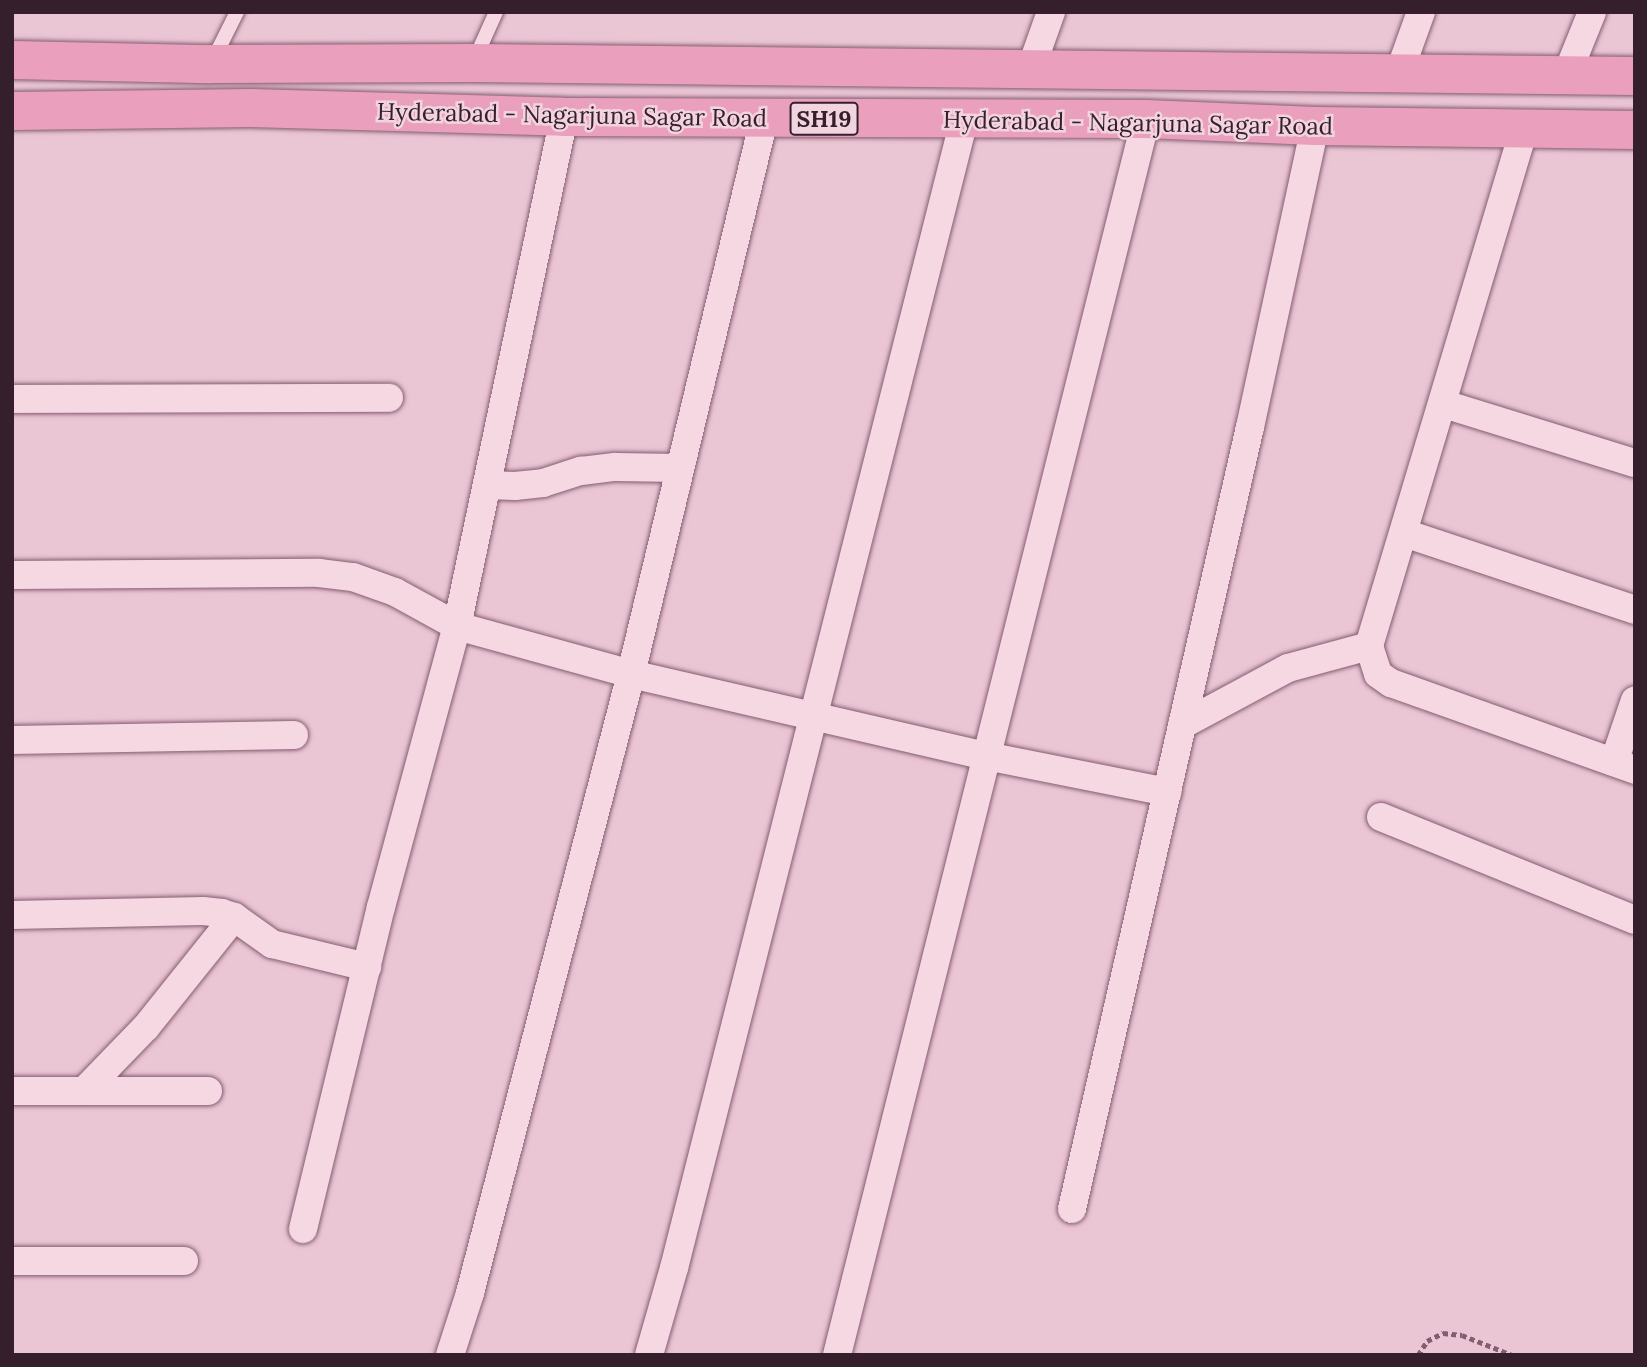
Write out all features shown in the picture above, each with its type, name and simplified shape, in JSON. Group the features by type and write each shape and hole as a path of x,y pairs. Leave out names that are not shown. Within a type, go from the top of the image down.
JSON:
{"main road":[{"name":"Hyderabad - Nagarjuna Sagar Road","path":"12,60 1635,76"},
{"name":"Hyderabad - Nagarjuna Sagar Road","path":"12,111 250,107 564,117 964,120 1146,118 1315,126 1635,130"}],"street":[{"path":"1030,71 1051,12"},
{"path":"1399,73 1421,12"},
{"path":"1567,74 1592,12"},
{"path":"303,1229 367,967 457,626 564,117"},
{"path":"837,1355 1146,118"},
{"path":"450,1355 470,1293 631,674 764,119"},
{"path":"649,1355 815,715 964,120"},
{"path":"1072,1209 1315,126"},
{"path":"1524,129 1444,404 1369,646 1378,674 1391,683 1624,766 1635,699"},
{"path":"12,399 389,398"},
{"path":"1444,404 1635,463"},
{"path":"487,485 534,484 581,471 615,467 680,468"},
{"path":"1404,533 1635,610"},
{"path":"12,575 319,573 353,578 394,592 457,626 631,674 986,756 1167,792"},
{"path":"1182,725 1288,668 1369,646"},
{"path":"12,740 294,735"},
{"path":"1381,817 1635,920"},
{"path":"12,915 203,911 234,917 272,944 367,967"},
{"path":"84,1091 146,1027 234,917"},
{"path":"12,1091 208,1090"},
{"path":"12,1261 184,1261"}],"lane":[{"path":"211,64 237,12"},
{"path":"474,63 496,12"}],"path":[{"path":"1418,1355 1427,1341 1443,1333 1462,1335 1512,1355"}]}
